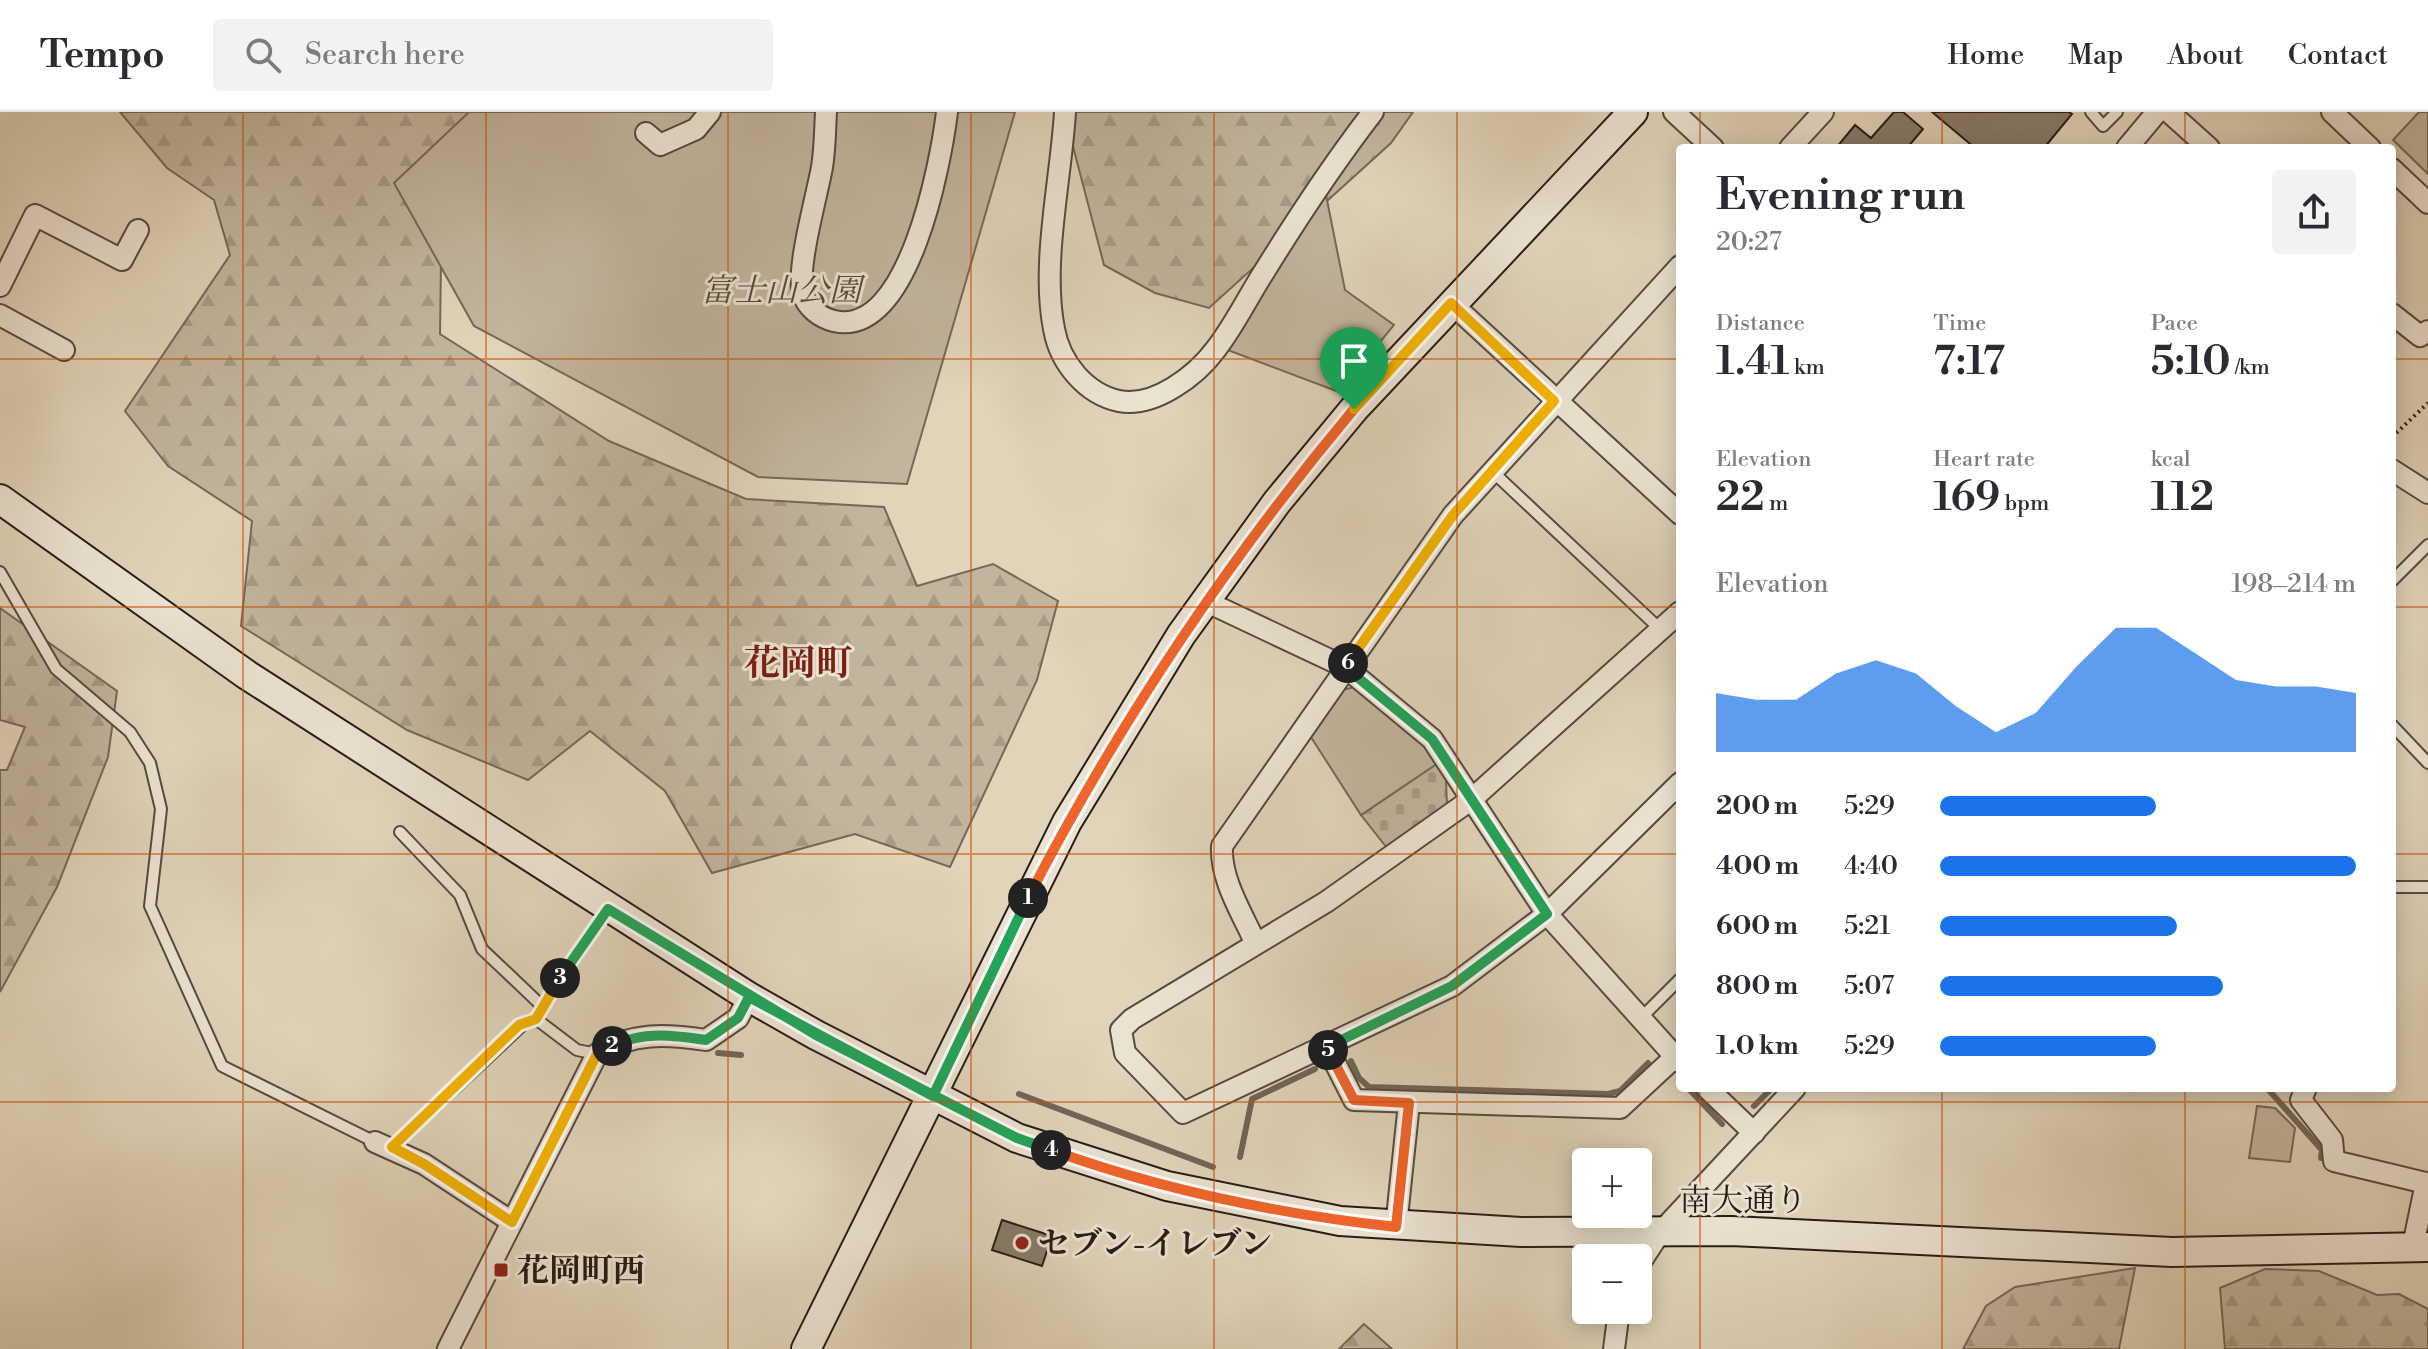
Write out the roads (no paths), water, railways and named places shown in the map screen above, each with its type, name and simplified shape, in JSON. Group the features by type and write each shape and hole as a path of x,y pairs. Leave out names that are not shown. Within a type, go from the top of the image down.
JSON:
{"street":[{"path":"646,133 660,145 696,129 710,112"},
{"path":"826,112 823,163 809,230 802,291 807,304 819,315 835,321 852,322 869,314 894,287 922,229 940,164 947,112"},
{"path":"1065,112 1053,243 1054,331 1072,369 1090,389 1109,399 1130,403 1144,402 1163,393 1216,350 1324,176 1373,112"},
{"path":"806,1349 1067,822 1143,694 1205,601 1287,490 1451,303 1633,112"},
{"path":"1674,112 1709,144"},
{"path":"1794,144 1823,112"},
{"path":"2332,112 2366,144"},
{"path":"2130,144 2156,113 2203,144"},
{"path":"2396,173 2428,203"},
{"path":"0,286 35,215 122,260 138,230"},
{"path":"1255,942 1221,860 1222,846 1453,515 1676,270"},
{"path":"1451,303 1676,510"},
{"path":"0,315 64,350"},
{"path":"2396,318 2420,336 2428,331"},
{"path":"2396,473 2428,493"},
{"name":"南大通り","path":"0,499 247,675 749,997 1017,1138 1121,1174 1277,1209 1396,1227 1659,1234 1747,1232 2172,1252 2421,1246"},
{"path":"1205,601 1345,667 1432,739 1547,914 1676,1058"},
{"path":"1676,616 1472,799 1326,902 1255,942 1132,1019 1121,1030 1125,1053 1183,1113 1327,1047 1452,986 1547,914 1676,787"},
{"path":"448,1349 597,1054 626,1039 642,1036 668,1035 706,1040 738,1018 749,997"},
{"path":"1327,1047 1354,1100 1409,1103 1620,1108 1676,1062"},
{"path":"1711,1092 1754,1133"},
{"path":"1652,1245 1791,1092"},
{"path":"2304,1092 2301,1100 2332,1140 2334,1161 2427,1180 2421,1246"},
{"path":"1396,1227 1409,1103"},
{"path":"383,1144 424,1164 512,1222"},
{"path":"1614,1349 1617,1324"}],"lane":[{"path":"2091,112 2103,126 2117,112"},
{"path":"1493,472 1661,630"},
{"path":"2396,577 2428,545"},
{"path":"0,572 56,669 130,732 150,763 161,809 150,906 222,1066 383,1144 519,1025 536,1019 608,909"},
{"path":"2396,729 2428,763"},
{"path":"400,832 460,895 482,949 542,1006"},
{"path":"2396,887 2428,887"},
{"path":"1640,1019 1676,983"},
{"path":"536,1019 577,1050 597,1054"}],"waterway":[{"path":"718,1053 741,1055"},
{"path":"1351,1061 1359,1078 1369,1087 1608,1094 1620,1091 1648,1063"},
{"path":"1240,1157 1252,1099 1315,1069"},
{"path":"1692,1092 1722,1124"},
{"path":"1754,1106 1768,1092"},
{"path":"2271,1092 2322,1150 2321,1158"},
{"path":"1019,1094 1213,1167"}],"place":[{"name":"セブン-イレブン","path":"1022,1243"},
{"name":"花岡町西","path":"501,1270"}],"district":[{"name":"花岡町","path":"798,662"}],"park label":[{"name":"富士山公園","path":"781,290"}]}
